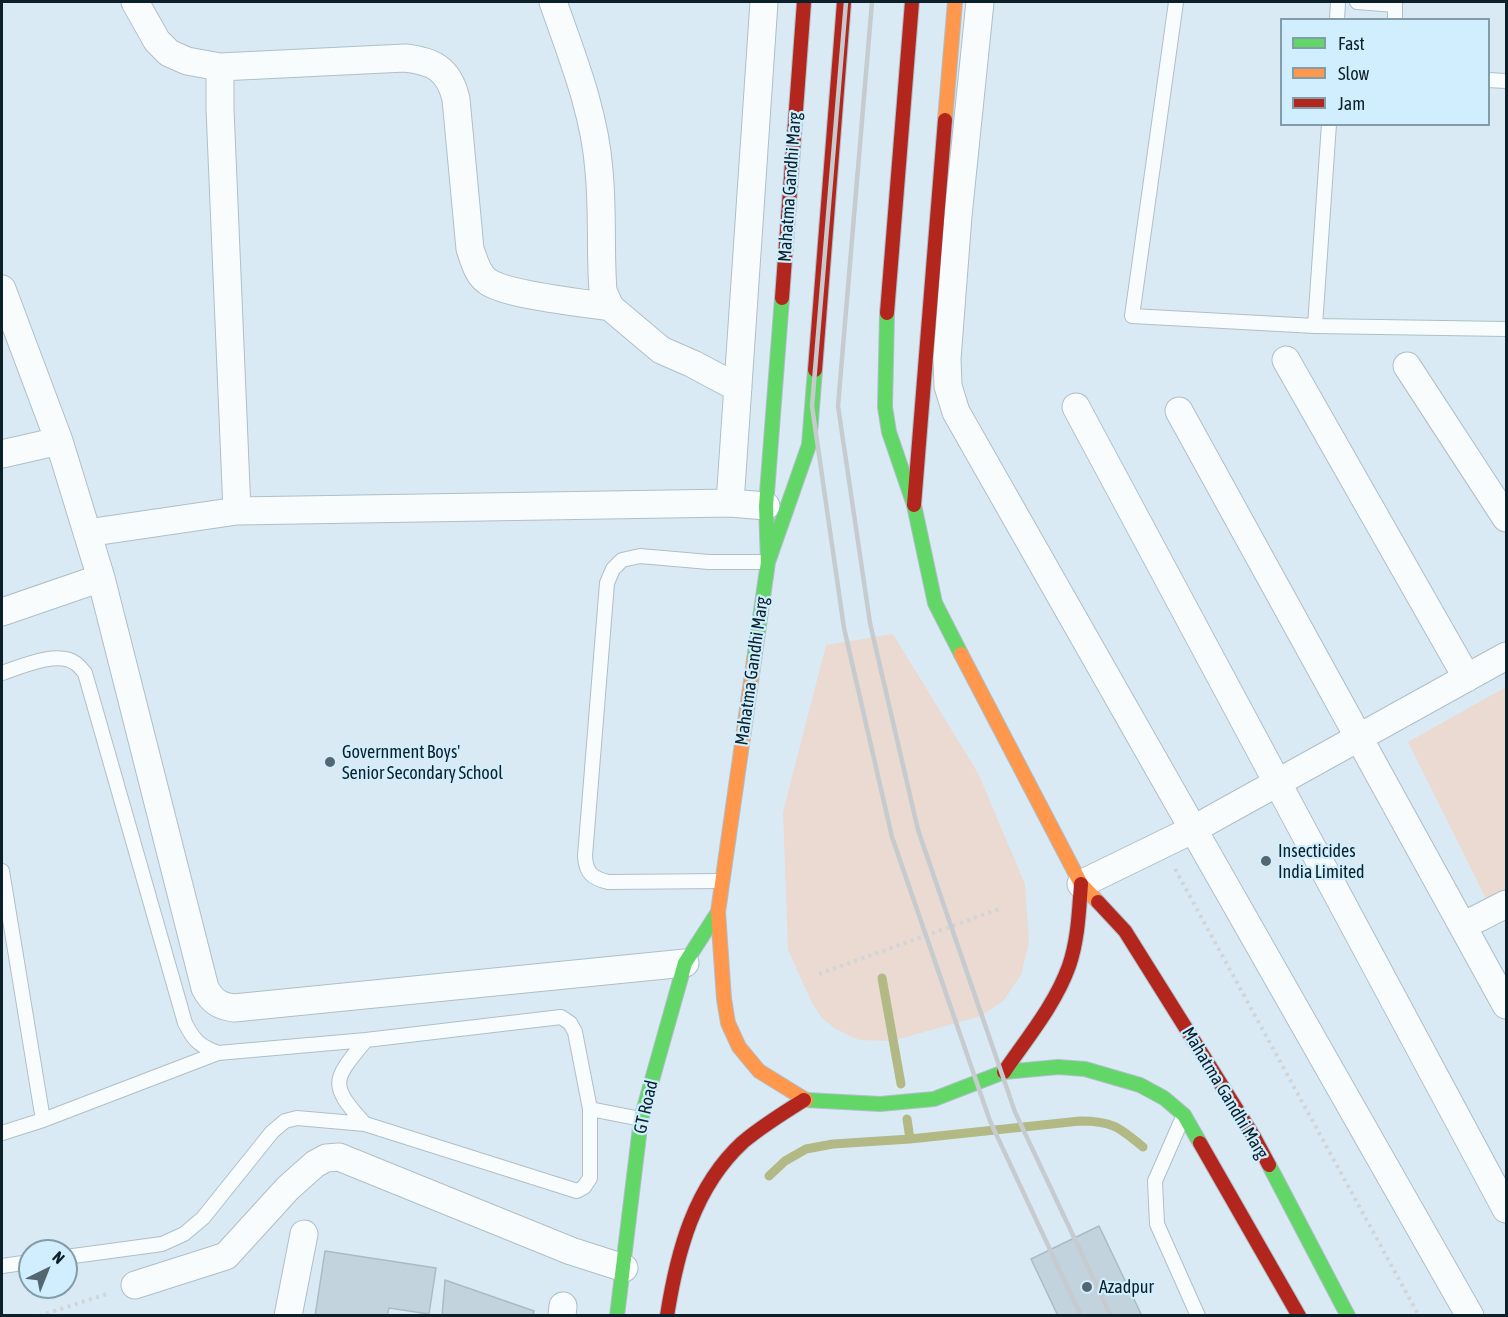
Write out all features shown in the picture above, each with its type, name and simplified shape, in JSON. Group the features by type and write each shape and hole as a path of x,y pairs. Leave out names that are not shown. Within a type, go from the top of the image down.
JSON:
{"main road":[{"name":"Mahatma Gandhi Marg","path":"804,2 766,506 768,561 718,912 724,999 728,1023 739,1047 759,1071 804,1100 880,1104 934,1099 1004,1072 1058,1067 1085,1069 1140,1085 1164,1098 1184,1115 1299,1316"},
{"path":"768,561 809,445 844,2"},
{"path":"912,2 886,319 885,407 889,432 914,505"},
{"name":"Mahatma Gandhi Marg","path":"955,2 914,505 936,603 1081,884 1125,931 1248,1127 1348,1316"},
{"path":"1004,1072 1044,1013 1069,965 1079,916 1081,884"},
{"name":"GT Road","path":"617,1316 641,1119 685,963 718,912"},
{"path":"667,1316 672,1280 686,1230 712,1178 728,1158 749,1138 804,1100"}],"street":[{"path":"135,2 157,41 169,53 188,61 220,67 405,58 424,60 440,69 452,84 454,91 470,249 484,280 495,286 521,292 610,307"},
{"path":"553,2 589,112 596,146 603,291 610,307 661,350 738,388"},
{"path":"730,503 764,2"},
{"path":"980,2 958,216 947,358 948,386 956,412 1470,1316"},
{"path":"220,67 220,121 237,511"},
{"path":"2,289 59,441 101,578 205,988 211,998 221,1007 234,1008 685,963"},
{"path":"1286,360 1467,678"},
{"path":"1407,366 1506,518"},
{"path":"1076,407 1506,1209"},
{"path":"1179,411 1506,1005"},
{"path":"2,454 59,441"},
{"path":"87,533 237,511 730,503 766,506"},
{"path":"2,612 101,578"},
{"path":"1081,884 1192,830 1506,656"},
{"path":"1463,926 1506,904"},
{"path":"135,1285 226,1256 288,1188 315,1164 326,1158 339,1157 571,1251 624,1268"},
{"path":"288,1316 303,1234"}],"lane":[{"path":"1176,2 1132,316 1315,326 1506,329"},
{"path":"1337,18 1338,2"},
{"path":"1357,2 1395,3"},
{"path":"1490,80 1506,81"},
{"path":"1315,326 1329,126"},
{"path":"721,881 608,882 594,879 586,869 585,856 607,583 613,569 622,560 640,556 709,562 768,561"},
{"path":"2,673 37,661 63,658 75,662 85,673 185,1023 192,1036 203,1047 218,1053"},
{"path":"2,871 43,1120"},
{"path":"2,1133 43,1120 218,1053 366,1040 561,1017 570,1023 575,1032 590,1109 590,1178 584,1187 577,1191 365,1124 297,1118 285,1121 272,1132 203,1218 184,1234 162,1244 78,1255"},
{"path":"365,1124 346,1104 338,1085 341,1069 366,1040"},
{"path":"590,1109 641,1119"},
{"path":"1184,1115 1155,1181 1157,1224 1198,1316"},
{"path":"2,1266 18,1264"}],"path":[{"path":"1161,844 1419,1316"},
{"path":"819,974 1002,908"},
{"path":"39,1316 135,1285"}],"shaded area":[{"path":"893,634 978,773 1025,884 1029,943 1021,975 1004,1000 981,1016 892,1041 859,1040 834,1028 822,1018 813,1005 788,950 783,812 826,645"},
{"path":"1506,687 1506,898 1491,909 1408,742"}],"building":[{"name":"Azadpur","path":"1099,1226 1142,1316 1058,1316 1031,1259"},
{"path":"325,1251 436,1268 429,1314 389,1308 387,1316 315,1316"},
{"path":"445,1280 534,1311 533,1316 442,1316"}],"waterway":[{"path":"882,978 901,1084"},
{"path":"907,1119 910,1139"},
{"path":"769,1176 785,1161 806,1149 833,1144 910,1139 1080,1121 1108,1124 1128,1134 1143,1147"}],"railway":[{"path":"846,2 812,406 844,628 892,837 990,1121 1081,1316"},
{"path":"872,2 838,406 870,623 918,830 1015,1112 1111,1316"}],"traffic: fast":[{"path":"768,562 766,506 782,298"},
{"path":"887,313 885,407 889,432 914,505 935,603 961,654"},
{"path":"754,660 768,562 809,445 815,370"},
{"path":"617,1316 641,1119 685,963 718,912"},
{"path":"806,1100 880,1104 934,1099 1004,1072 1058,1067 1085,1069 1140,1085 1164,1098 1184,1115 1200,1143"},
{"path":"1269,1165 1348,1316"}],"traffic: slow":[{"path":"945,120 955,2"},
{"path":"961,654 1081,884 1098,902"},
{"path":"754,660 718,912 724,999 728,1023 739,1047 759,1071 806,1100"}],"traffic: jam":[{"path":"782,298 804,2"},
{"path":"815,370 844,2"},
{"path":"887,313 912,2"},
{"path":"914,505 945,120"},
{"path":"1004,1072 1040,1021 1069,966 1078,925 1081,884"},
{"path":"1098,902 1125,931 1254,1137 1269,1165"},
{"path":"667,1316 676,1268 690,1222 712,1179 743,1142 804,1100"},
{"path":"1200,1143 1299,1316"}],"place":[{"name":"Government Boys' Senior Secondary School","path":"330,762"},
{"name":"Insecticides India Limited","path":"1266,861"},
{"name":"Azadpur","path":"1087,1287"}]}
